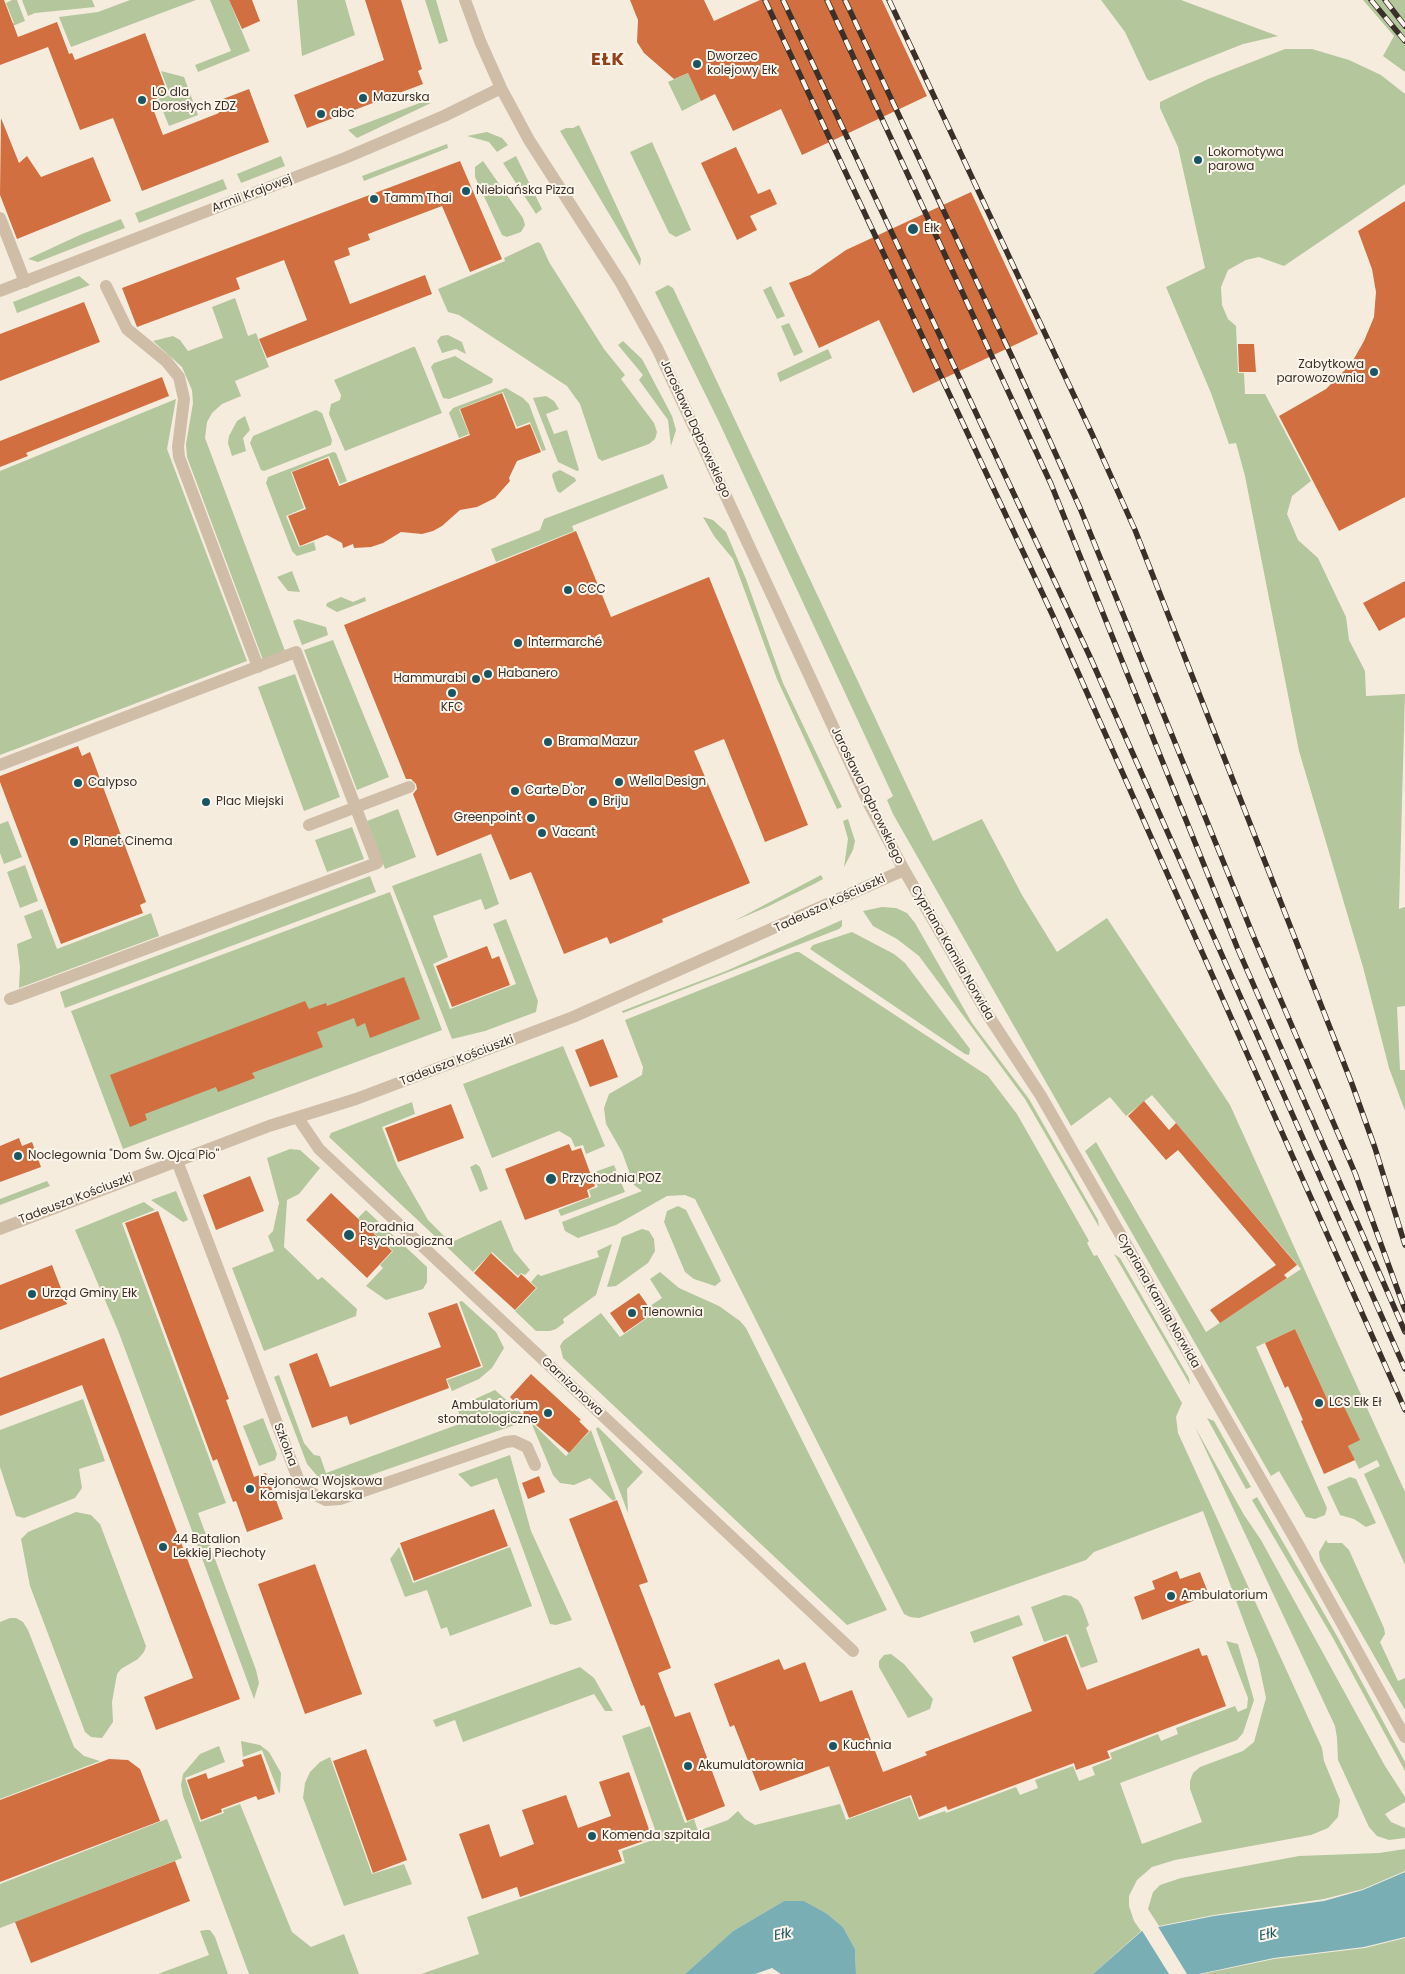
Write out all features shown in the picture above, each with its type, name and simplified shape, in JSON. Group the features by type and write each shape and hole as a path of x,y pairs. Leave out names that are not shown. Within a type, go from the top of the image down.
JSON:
{"street":[{"name":"Jarosława Dąbrowskiego","path":"465,0 480,41 501,88 529,140 621,283 658,350 869,804 904,870"},
{"name":"Armii Krajowej","path":"0,291 345,158 444,116 501,88"},
{"path":"0,218 25,282"},
{"path":"106,286 127,329 166,361 178,378 184,399 178,447 179,457 258,667"},
{"path":"0,765 296,652 377,863 10,999"},
{"path":"309,825 409,787"},
{"name":"Tadeusza Kościuszki","path":"0,1229 270,1126 356,1099 609,1002 904,870"},
{"name":"Cypriana Kamila Norwida","path":"904,870 988,1015 1041,1096 1299,1546 1405,1737"},
{"name":"Garnizonowa","path":"298,1118 318,1149 853,1651"},
{"name":"Szkolna","path":"178,1161 300,1484 307,1491 326,1500 340,1500 506,1442 514,1441 527,1447 535,1465"}],"green space":[{"path":"17,0 25,21 0,31 0,28 14,23 6,3"},
{"path":"22,0 92,0 95,7 35,13 28,16"},
{"path":"130,0 196,0 71,47 59,17 98,12"},
{"path":"210,0 229,0 250,51 198,72 195,65 231,51"},
{"path":"297,0 345,0 355,35 302,56"},
{"path":"425,0 436,0 448,41 439,44"},
{"path":"1101,0 1181,0 1278,36 1243,44 1150,81 1147,79 1125,32"},
{"path":"1363,0 1405,0 1405,72 1383,56 1394,36"},
{"path":"1285,49 1312,49 1349,60 1381,75 1405,94 1405,184 1284,266 1259,257 1246,260 1228,270 1221,287 1222,305 1228,319 1236,326 1238,373 1244,373 1245,394 1265,394 1311,481 1292,496 1287,514 1298,540 1318,558 1346,617 1349,640 1365,671 1366,696 1405,694 1399,909 1405,907 1405,1006 1397,1007 1400,1070 1405,1070 1405,1111 1389,1068 1363,967 1299,751 1245,476 1236,443 1229,444 1211,393 1166,287 1205,268 1178,147 1160,108 1160,102 1208,79"},
{"path":"161,71 184,77 198,115 169,126 158,99 170,95"},
{"path":"688,73 701,101 682,111 668,82"},
{"path":"425,101 431,103 357,138 348,130"},
{"path":"579,125 641,259 640,266 560,131"},
{"path":"487,132 502,138 508,145 497,152 489,142 467,136"},
{"path":"652,142 691,230 676,237 669,233 630,152"},
{"path":"447,144 448,148 364,181 362,176"},
{"path":"281,156 285,166 241,183 237,174"},
{"path":"516,156 542,209 536,214 503,163"},
{"path":"483,161 523,218 525,225 521,232 507,237 502,235 475,177 475,167"},
{"path":"223,179 227,189 139,223 135,213"},
{"path":"121,219 125,228 38,262 28,259 82,234"},
{"path":"538,242 541,244 549,262 604,349 625,375 621,379 654,423 657,432 655,439 649,444 602,461 598,458 580,404 567,386 459,315 448,312 438,289 505,261 504,258"},
{"path":"79,276 90,285 17,313 13,302"},
{"path":"668,285 673,288 933,841 982,819 1022,895 1057,952 1107,918 1230,1105 1405,1492 1405,1565 1364,1474 1380,1466 1377,1460 1359,1469 1348,1446 1359,1440 1339,1396 1328,1401 1295,1329 1256,1347 1327,1508 1325,1515 1315,1519 1306,1517 1279,1471 1271,1476 1085,1151 1096,1142 1206,1332 1301,1269 1152,1095 1126,1116 1110,1097 1071,1126 893,814 887,800 893,796 719,422 655,292"},
{"path":"771,286 785,316 777,319 763,290"},
{"path":"235,298 248,336 256,333 269,367 235,381 241,396 222,404 212,413 207,422 205,438 285,651 263,660 187,457 186,444 193,403 192,390 182,367 153,341 173,336 180,340 188,351 223,338 212,307"},
{"path":"789,323 803,352 794,356 781,326"},
{"path":"448,335 462,342 466,354 456,349 442,353 437,341 441,336"},
{"path":"623,341 642,359 672,416 676,430 671,446 668,420 639,380 643,375 618,345"},
{"path":"415,347 442,413 345,451 329,414 331,404 340,400 341,395 334,380"},
{"path":"828,349 832,358 780,382 777,373"},
{"path":"455,356 493,379 492,383 449,399 443,398 431,367 434,363"},
{"path":"506,388 529,404 546,450 542,451 530,422 517,427 503,392 459,409 469,434 459,438 449,413 453,408"},
{"path":"546,396 554,401 559,409 546,414 554,434 567,430 579,470 577,471 558,462 533,398"},
{"path":"176,399 167,449 247,661 0,755 0,471"},
{"path":"316,410 322,413 332,440 331,445 264,471 261,470 250,443 253,436"},
{"path":"245,416 250,430 243,438 246,451 232,456 228,443 229,436 237,421"},
{"path":"333,452 336,453 347,481 340,484 329,456 291,472 304,508 286,516 299,547 314,542 316,550 297,556 292,551 266,483 268,477"},
{"path":"560,470 575,478 576,481 560,493 557,491 552,476 553,473"},
{"path":"663,474 668,488 572,526 574,531 496,562 491,549 540,530 544,519"},
{"path":"703,517 713,520 726,532 746,579 783,683 842,807 837,809 777,679 733,559 714,536"},
{"path":"292,571 300,592 288,591 277,577"},
{"path":"341,597 353,602 365,597 366,601 337,612 326,606 327,603"},
{"path":"298,619 326,627 328,635 302,645 293,621"},
{"path":"333,640 389,777 357,790 304,650"},
{"path":"295,674 340,797 304,811 258,687"},
{"path":"398,809 416,857 385,869 367,821"},
{"path":"848,819 855,841 853,850 844,867 848,839 843,821"},
{"path":"8,821 22,857 4,864 0,853 0,824"},
{"path":"352,827 364,859 327,872 315,840"},
{"path":"481,853 499,904 485,910 481,899 433,916 448,957 433,964 450,1009 516,984 493,924 506,919 538,1001 536,1012 485,1031 452,1039 392,886"},
{"path":"25,865 38,901 20,908 7,872"},
{"path":"821,875 823,879 814,884 734,921"},
{"path":"370,876 376,892 65,1008 60,992"},
{"path":"390,892 442,1030 123,1149 71,1011"},
{"path":"882,907 896,908 907,913 915,923 972,1023 1029,1099 1098,1220 1099,1227 1025,1099 919,956 897,939 873,926 863,911"},
{"path":"42,909 57,949 151,913 159,936 19,988 20,967 17,944 32,938 24,916"},
{"path":"842,920 842,926 839,929 623,1013 622,1011 726,971"},
{"path":"852,932 894,954 905,963 970,1049 969,1055 810,949 813,945"},
{"path":"799,952 988,1076 1017,1114 1089,1241 1087,1243 1094,1256 1097,1255 1182,1403 1176,1417 1178,1433 1322,1748 1324,1761 1340,1800 1338,1817 1328,1828 1311,1835 1175,1860 1152,1867 1137,1880 1129,1896 1129,1906 1134,1921 1141,1931 1093,1974 856,1974 855,1949 843,1927 826,1913 804,1901 784,1901 733,1931 685,1974 421,1974 479,1954 467,1917 625,1863 622,1851 658,1838 622,1736 650,1726 685,1823 694,1819 698,1831 728,1820 738,1811 745,1819 755,1825 840,1804 846,1820 910,1797 919,1820 945,1811 946,1813 1016,1787 1020,1795 1038,1788 1035,1780 1073,1766 1079,1781 1095,1775 1092,1767 1112,1759 1110,1753 1158,1734 1161,1741 1178,1734 1176,1728 1235,1706 1238,1712 1247,1708 1248,1698 1226,1641 1238,1644 1254,1700 1243,1733 1237,1740 1120,1783 1142,1844 1202,1822 1190,1789 1193,1773 1200,1767 1243,1751 1254,1742 1266,1698 1258,1660 1203,1511 1094,1552 1086,1560 919,1618 910,1617 904,1614 695,1199 685,1195 667,1196 616,1225 578,1238 565,1231 562,1222 642,1191 634,1185 622,1152 606,1124 604,1108 609,1094 642,1075 643,1067 625,1020"},
{"path":"563,1046 605,1146 586,1154 583,1145 575,1147 571,1138 559,1131 492,1158 463,1084"},
{"path":"412,1102 415,1114 382,1127 397,1166 428,1220 445,1237 440,1241 329,1137 331,1133"},
{"path":"290,1149 300,1150 320,1168 299,1194 287,1200 284,1247 318,1280 322,1277 357,1309 356,1316 264,1351 232,1268 274,1251 268,1236 273,1231 279,1203 267,1158"},
{"path":"476,1164 480,1167 488,1189 480,1192 470,1167"},
{"path":"614,1165 625,1192 561,1216 558,1210 591,1197 589,1190 598,1187 592,1173"},
{"path":"47,1181 50,1186 0,1205 0,1199"},
{"path":"176,1191 188,1220 183,1222 151,1200"},
{"path":"144,1202 155,1210 122,1223 226,1503 198,1513 256,1670 259,1683 254,1699 119,1333 75,1230"},
{"path":"678,1206 686,1210 719,1276 721,1281 715,1286 694,1279 685,1272 664,1222 667,1211"},
{"path":"366,1210 427,1267 427,1282 423,1289 386,1300 366,1286 383,1268 380,1265 393,1251 358,1218"},
{"path":"501,1220 514,1251 530,1270 525,1275 521,1273 518,1276 492,1252 473,1272 445,1245"},
{"path":"642,1229 649,1231 654,1239 655,1251 648,1263 616,1286 607,1287 622,1237"},
{"path":"612,1244 596,1295 563,1319 564,1323 556,1329 536,1331 515,1311 537,1288 531,1282 538,1274 541,1276 599,1257 597,1251"},
{"path":"1114,1254 1120,1258 1189,1378 1190,1385"},
{"path":"660,1272 679,1288 719,1306 740,1321 746,1328 887,1610 847,1625 563,1358 560,1346 563,1341 601,1313 620,1337 654,1313 650,1306 662,1298 650,1279"},
{"path":"462,1301 496,1332 504,1348 492,1368 479,1379 452,1391 447,1380 483,1367 459,1302"},
{"path":"279,1375 304,1443 314,1455 320,1456 326,1473 462,1423 457,1407 495,1390 529,1420 345,1484 333,1485 318,1477 307,1464 274,1377"},
{"path":"83,1399 105,1461 79,1469 82,1488 75,1498 24,1518 16,1516 0,1467 0,1430"},
{"path":"263,1418 277,1454 275,1460 259,1466 243,1426"},
{"path":"1207,1418 1214,1421 1251,1487 1246,1489"},
{"path":"531,1422 566,1456 591,1430 616,1499 613,1501 590,1478 574,1485 560,1483 553,1475"},
{"path":"598,1427 643,1472 627,1489 628,1513 596,1429"},
{"path":"1195,1427 1244,1515 1261,1540 1385,1766 1405,1797 1405,1802 1385,1814 1391,1822 1405,1828 1405,1838 1389,1840 1377,1836 1369,1827 1338,1760 1335,1726"},
{"path":"510,1455 531,1531 572,1620 556,1625 550,1624 497,1478 471,1487 458,1474"},
{"path":"1350,1477 1356,1479 1376,1523 1366,1527 1354,1519 1340,1515 1327,1487"},
{"path":"1257,1497 1337,1636 1405,1762 1405,1771 1333,1638 1252,1500"},
{"path":"76,1512 91,1515 100,1524 146,1646 138,1659 121,1669 117,1674 112,1702 113,1722 102,1738 91,1737 85,1732 30,1586 21,1539 28,1532"},
{"path":"1326,1540 1328,1543 1342,1543 1349,1550 1384,1628 1385,1634 1380,1642 1398,1681 1405,1678 1405,1710 1320,1561 1319,1552"},
{"path":"399,1547 413,1583 510,1547 532,1606 450,1636 447,1627 441,1629 427,1590 405,1597 390,1559"},
{"path":"1064,1595 1078,1600 1082,1606 1089,1625 1086,1628 1098,1662 1081,1668 1068,1634 1044,1642 1031,1607"},
{"path":"1019,1615 1023,1625 974,1643 970,1632"},
{"path":"16,1618 23,1622 28,1630 74,1747 84,1756 100,1761 0,1799 0,1622"},
{"path":"891,1654 904,1664 933,1699 930,1709 908,1718 879,1667 879,1661 884,1655"},
{"path":"580,1667 594,1678 613,1711 605,1711 594,1694 463,1742 455,1720 436,1727 433,1720"},
{"path":"241,1741 260,1745 269,1752 281,1773 279,1793 262,1750 243,1757"},
{"path":"219,1746 225,1762 185,1778 200,1822 224,1813 223,1810 240,1804 292,1932 311,1947 344,1934 359,1974 249,1974 183,1796 181,1785 183,1774 200,1754"},
{"path":"330,1757 372,1874 404,1864 412,1884 344,1906 303,1798 305,1783 310,1772 320,1762"},
{"path":"167,1819 182,1858 0,1928 0,1884"},
{"path":"1405,1849 1405,1871 1363,1889 1324,1899 1214,1915 1159,1926 1148,1909 1153,1892 1160,1885 1181,1878 1299,1856 1379,1853"},
{"path":"210,1930 215,1937 228,1974 158,1974 209,1955 200,1931"},
{"path":"1405,1938 1405,1974 1202,1974 1274,1959 1365,1948"}],"water":[{"path":"1405,1872 1405,1937 1364,1947 1274,1958 1199,1974 1093,1974 1143,1930 1214,1916 1324,1901 1363,1890"},
{"path":"784,1901 804,1901 826,1913 843,1927 855,1949 856,1974 781,1974 772,1968 755,1974 685,1974 733,1931"}],"pier":[{"path":"1157,1925 1187,1974 1169,1974 1141,1929"}],"building":[{"path":"0,0 4,0 18,37 57,22 69,54 72,53 75,60 145,33 168,94 150,101 163,135 219,113 215,102 249,89 269,142 142,191 113,118 80,130 48,47 0,65"},
{"path":"229,0 252,0 260,21 242,29"},
{"path":"365,0 401,0 422,69 418,71 423,84 307,128 294,95 384,60"},
{"path":"630,0 704,0 714,21 760,0 882,0 927,96 802,155 781,109 733,131 715,94 701,101 688,73 674,79 644,53 637,42 638,20"},
{"path":"1,118 19,163 27,156 41,177 93,157 111,201 17,239 0,195"},
{"path":"736,147 758,194 770,189 777,204 750,216 757,230 737,240 701,163"},
{"path":"460,161 502,259 470,272 442,206 368,234 370,240 348,248 350,255 334,261 350,304 425,275 432,294 267,358 259,339 307,320 284,260 236,278 240,289 137,327 122,288"},
{"path":"971,192 1038,334 913,393 879,320 819,348 789,283 810,275 846,250"},
{"name":"Zabytkowa parowozownia","path":"1405,201 1405,497 1339,531 1279,416 1326,389 1351,364 1364,341 1374,317 1376,292 1372,269 1358,231"},
{"path":"84,302 100,342 0,381 0,334"},
{"path":"1238,344 1254,344 1256,372 1239,372"},
{"path":"162,377 169,396 26,453 28,456 0,467 0,441"},
{"path":"502,393 516,429 530,424 541,452 517,461 509,478 510,481 495,498 477,507 460,510 442,526 433,531 422,534 401,532 383,543 371,547 354,548 353,544 343,548 342,543 327,535 300,546 288,516 306,509 292,472 328,458 339,486 470,435 460,409"},
{"name":"Brama Mazur","path":"576,531 611,617 709,577 808,825 765,842 724,739 694,751 750,883 662,919 663,922 610,944 607,937 564,954 531,872 510,880 491,834 437,856 413,794 417,789 416,784 411,779 406,779 344,625"},
{"path":"1405,581 1405,617 1379,631 1363,603"},
{"path":"78,746 82,756 90,752 146,902 140,905 143,913 61,944 0,782 0,776"},
{"path":"487,946 492,959 499,956 510,985 452,1007 436,966"},
{"path":"404,977 420,1019 370,1038 365,1023 357,1027 354,1018 317,1032 323,1047 252,1073 255,1078 218,1092 216,1087 145,1114 147,1120 130,1127 110,1075 305,1001 309,1009 326,1003 327,1006"},
{"path":"603,1039 618,1077 590,1087 575,1050"},
{"path":"1144,1101 1169,1130 1176,1123 1297,1265 1284,1275 1287,1278 1220,1323 1210,1310 1276,1265 1178,1150 1166,1160 1128,1116"},
{"path":"451,1104 464,1138 398,1162 385,1128"},
{"name":"Noclegownia \"Dom Św. Ojca Pio\"","path":"19,1138 22,1146 32,1142 41,1167 0,1182 0,1146"},
{"name":"Przychodnia POZ","path":"569,1144 572,1151 581,1148 595,1186 587,1190 589,1197 525,1220 505,1169"},
{"path":"250,1176 264,1211 216,1230 203,1195"},
{"name":"Poradnia Psychologiczna","path":"331,1193 392,1251 367,1278 306,1220"},
{"path":"158,1211 229,1399 226,1400 254,1477 266,1473 283,1519 247,1532 236,1501 233,1502 217,1459 213,1461 125,1223"},
{"path":"491,1253 518,1278 521,1274 536,1288 515,1310 474,1273"},
{"name":"Urząd Gminy Ełk","path":"52,1265 67,1304 0,1330 0,1285"},
{"name":"Tlenownia","path":"639,1293 653,1313 624,1333 610,1313"},
{"path":"457,1303 481,1366 446,1379 449,1388 350,1425 347,1416 312,1428 289,1364 317,1353 330,1387 441,1347 428,1313"},
{"name":"LCS Ełk Eł","path":"1295,1329 1328,1401 1339,1396 1360,1440 1348,1446 1355,1460 1324,1474 1288,1386 1285,1388 1265,1343"},
{"name":"44 Batalion Lekkiej Piechoty","path":"104,1338 240,1699 156,1730 144,1697 193,1678 82,1385 0,1416 0,1378"},
{"name":"Ambulatorium stomatologiczne","path":"531,1374 581,1420 579,1421 589,1431 569,1453 523,1414 524,1412 510,1397"},
{"path":"539,1476 545,1492 528,1499 522,1483"},
{"path":"617,1500 648,1582 639,1585 671,1668 658,1673 675,1717 690,1712 725,1806 687,1821 644,1705 641,1706 569,1519"},
{"path":"494,1509 508,1546 414,1581 400,1543"},
{"path":"315,1564 362,1694 305,1714 258,1584"},
{"name":"Ambulatorium","path":"1177,1571 1180,1579 1200,1572 1209,1595 1142,1620 1134,1597 1155,1589 1152,1581"},
{"path":"1066,1636 1087,1690 1199,1648 1202,1656 1207,1655 1226,1706 1107,1751 1110,1758 1076,1770 1074,1763 948,1810 946,1806 919,1817 911,1795 849,1818 829,1766 760,1791 734,1725 730,1727 714,1684 779,1659 784,1670 805,1662 820,1702 852,1690 883,1772 927,1755 925,1752 1032,1711 1012,1657"},
{"path":"366,1749 407,1860 373,1873 333,1761"},
{"path":"261,1754 275,1794 258,1800 256,1796 221,1809 222,1812 201,1820 187,1780 206,1773 208,1779 244,1766 242,1760"},
{"path":"109,1759 128,1760 140,1769 160,1821 0,1882 0,1800"},
{"name":"Komenda szpitala","path":"629,1772 652,1838 618,1850 622,1861 520,1897 517,1887 482,1899 459,1834 489,1824 500,1857 534,1844 522,1810 566,1795 578,1828 611,1816 599,1782"},
{"path":"175,1861 190,1901 31,1963 15,1922"}],"railway":[{"path":"765,0 1053,616 1405,1410"},
{"path":"783,0 1091,659 1405,1369"},
{"path":"827,0 1051,484 1237,947 1405,1332"},
{"path":"845,0 1012,357 1080,508 1255,940 1355,1173 1405,1310"},
{"path":"889,0 1135,530 1352,1084 1375,1148 1405,1245"},
{"path":"1371,0 1405,41"},
{"path":"1385,0 1405,26"}],"place":[{"name":"Dworzec kolejowy Ełk","path":"697,64"},
{"name":"Mazurska","path":"363,98"},
{"name":"LO dla Dorosłych ZDZ","path":"142,100"},
{"name":"abc","path":"321,114"},
{"name":"Lokomotywa parowa","path":"1198,160"},
{"name":"Niebiańska Pizza","path":"466,191"},
{"name":"Tamm Thai","path":"374,199"},
{"name":"Ełk","path":"913,229"},
{"name":"Zabytkowa parowozownia","path":"1374,372"},
{"name":"CCC","path":"568,590"},
{"name":"Intermarché","path":"518,643"},
{"name":"Habanero","path":"488,674"},
{"name":"Hammurabi","path":"476,679"},
{"name":"KFC","path":"452,693"},
{"name":"Brama Mazur","path":"548,742"},
{"name":"Wella Design","path":"619,782"},
{"name":"Calypso","path":"78,783"},
{"name":"Carte D'or","path":"515,791"},
{"name":"Plac Miejski","path":"206,802"},
{"name":"Briju","path":"593,802"},
{"name":"Greenpoint","path":"531,818"},
{"name":"Vacant","path":"542,833"},
{"name":"Planet Cinema","path":"74,842"},
{"name":"Noclegownia \"Dom Św. Ojca Pio\"","path":"18,1156"},
{"name":"Przychodnia POZ","path":"551,1179"},
{"name":"Poradnia Psychologiczna","path":"349,1235"},
{"name":"Urząd Gminy Ełk","path":"32,1294"},
{"name":"Tlenownia","path":"632,1313"},
{"name":"LCS Ełk Eł","path":"1319,1403"},
{"name":"Ambulatorium stomatologiczne","path":"548,1413"},
{"name":"Rejonowa Wojskowa Komisja Lekarska","path":"250,1489"},
{"name":"44 Batalion Lekkiej Piechoty","path":"163,1547"},
{"name":"Ambulatorium","path":"1171,1596"},
{"name":"Kuchnia","path":"833,1746"},
{"name":"Akumulatorownia","path":"688,1766"},
{"name":"Komenda szpitala","path":"592,1836"}],"district":[{"name":"EŁK","path":"608,60"}]}
